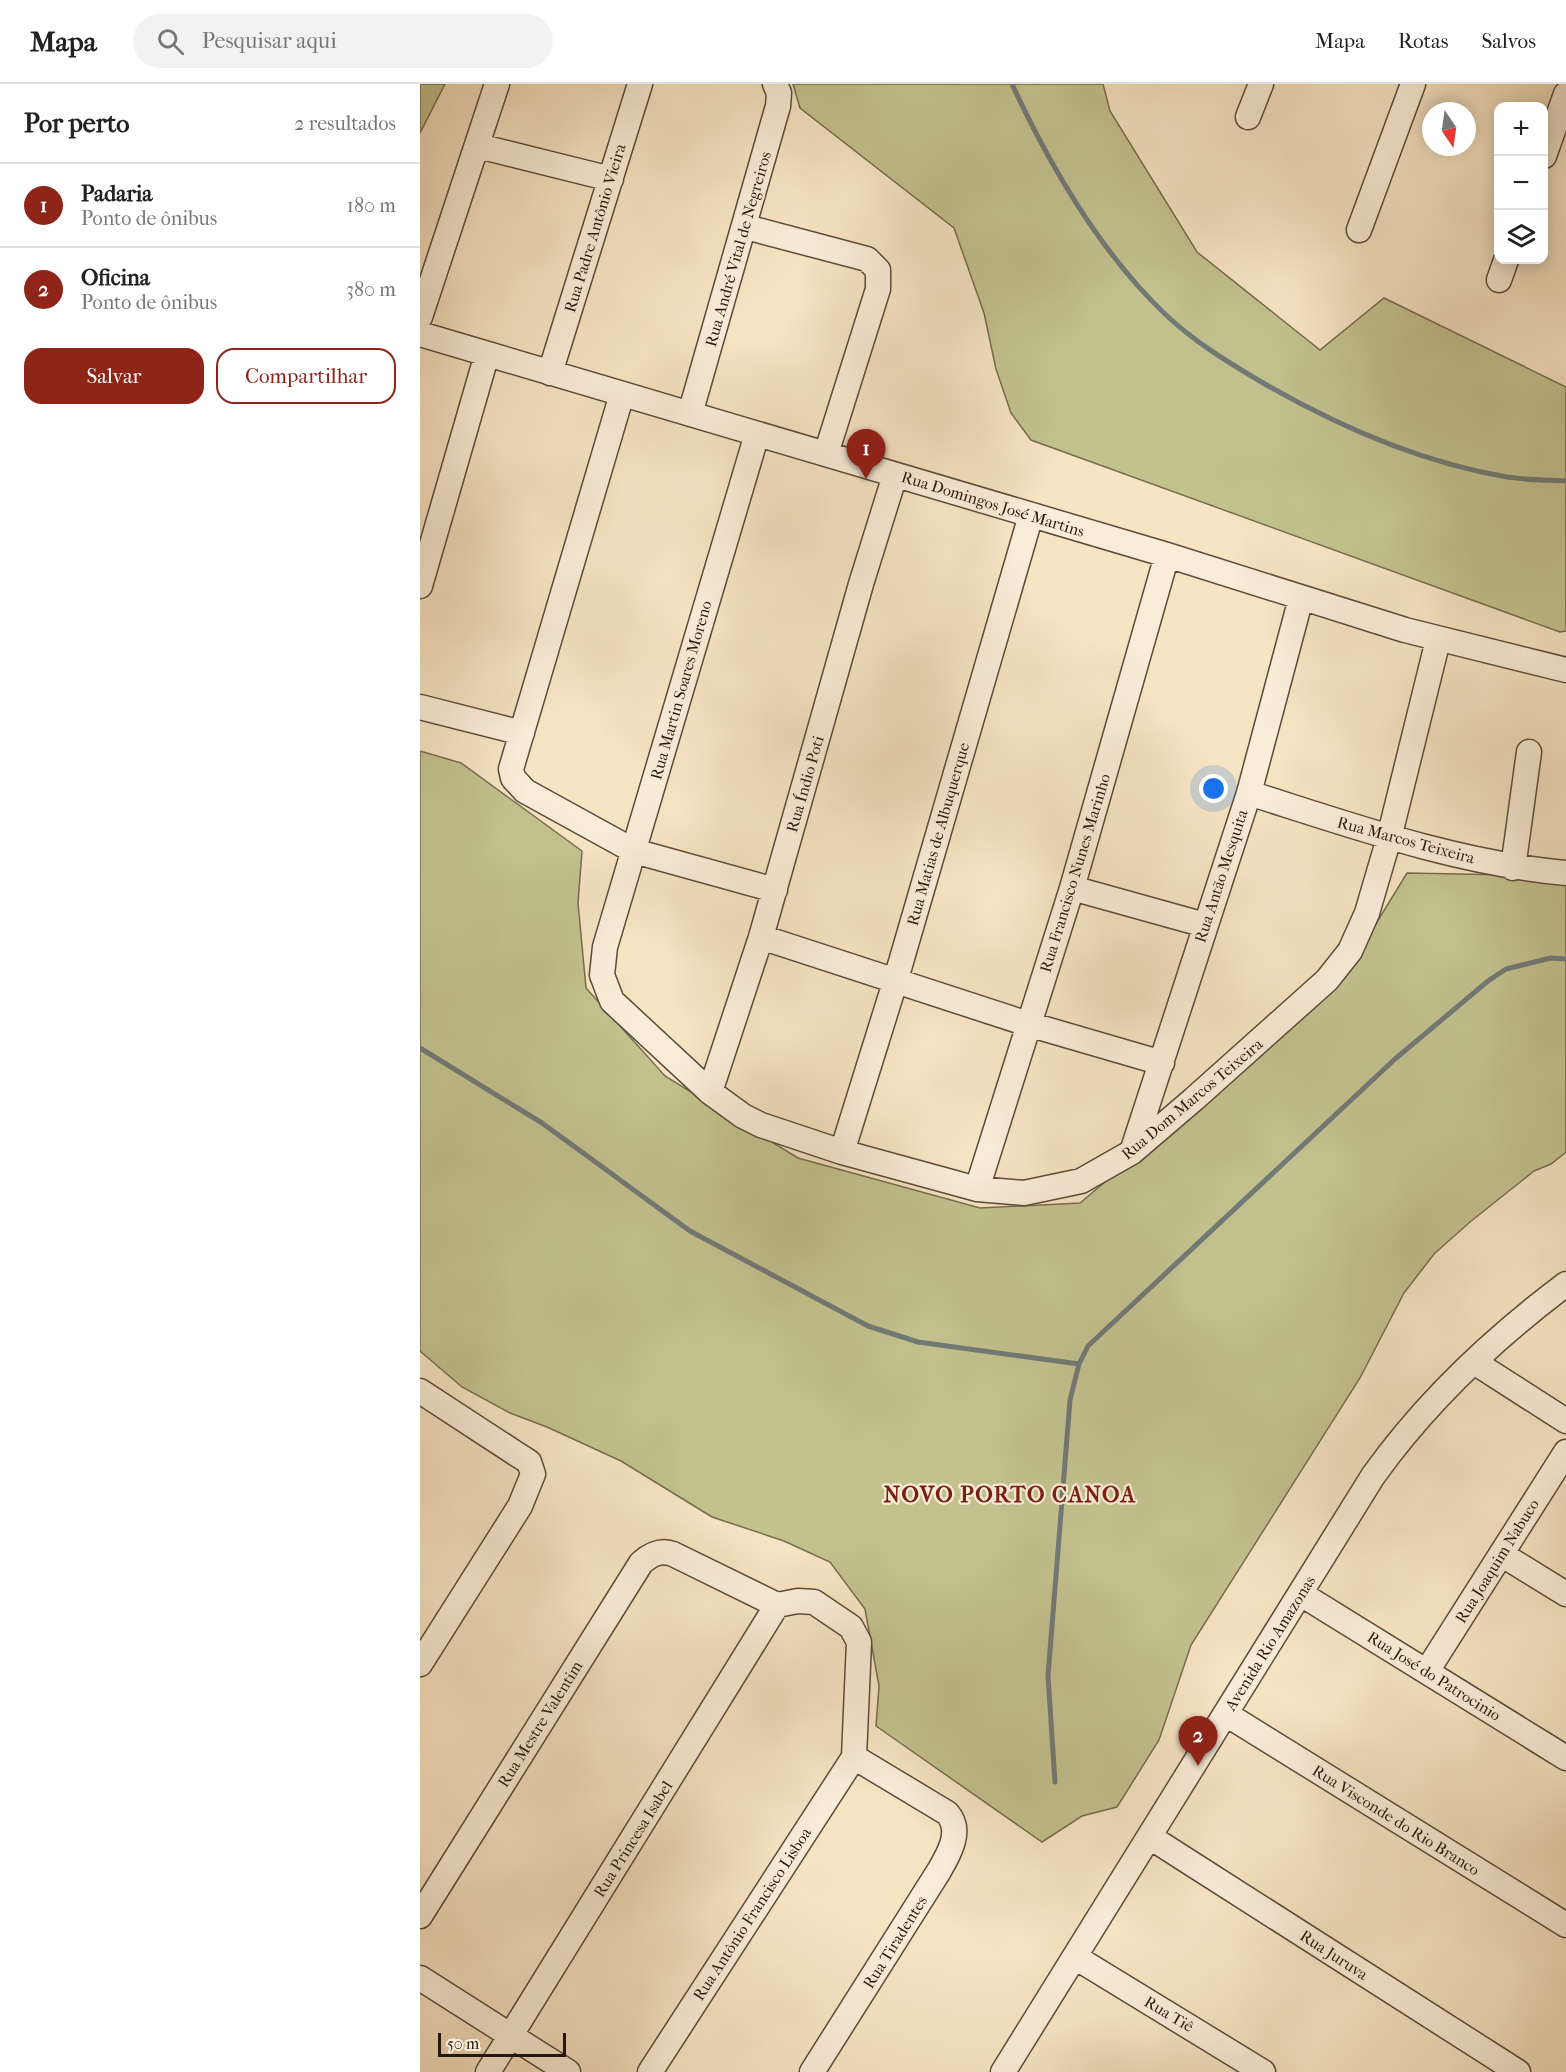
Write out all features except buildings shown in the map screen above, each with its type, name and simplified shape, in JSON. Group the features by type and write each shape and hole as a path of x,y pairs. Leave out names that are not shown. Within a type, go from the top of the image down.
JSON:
{"street":[{"path":"420,318 497,84"},
{"name":"Rua Padre Antônio Vieira","path":"550,373 640,84"},
{"name":"Rua André Vital de Negreiros","path":"690,414 746,227 780,99 775,84"},
{"path":"1248,117 1261,84"},
{"path":"1359,230 1413,84"},
{"path":"1548,145 1566,94"},
{"path":"478,146 611,179"},
{"path":"746,227 867,259 878,270 878,289 826,454"},
{"name":"Rua Domingos José Martins","path":"420,334 1167,555 1438,640 1566,670"},
{"path":"420,586 487,354"},
{"path":"622,394 511,769 513,778 525,791 634,851 775,890"},
{"name":"Rua Martin Soares Moreno","path":"605,947 757,434"},
{"name":"Rua Índio Poti","path":"710,1092 761,937 861,584 895,475"},
{"name":"Rua Matias de Albuquerque","path":"842,1152 896,980 1031,515"},
{"name":"Rua Francisco Nunes Marinho","path":"977,1189 1072,888 1167,555"},
{"name":"Rua Antão Mesquita","path":"1132,1152 1249,793 1301,598"},
{"name":"Rua Dom Marcos Teixeira","path":"605,947 602,975 612,1001 710,1092 743,1116 761,1125 842,1152 977,1189 1024,1193 1055,1189 1081,1181 1132,1152 1327,980 1350,951 1359,933 1389,838 1438,640"},
{"path":"420,707 522,733"},
{"path":"1513,868 1530,752"},
{"name":"Rua Marcos Teixeira","path":"1249,793 1389,838 1513,868 1566,873"},
{"path":"1072,888 1205,925"},
{"path":"761,937 1028,1024 1162,1063"},
{"name":"Avenida Rio Amazonas","path":"1003,2072 1394,1446 1474,1362 1566,1284"},
{"path":"1474,1362 1566,1421"},
{"path":"420,1664 520,1506 532,1482 531,1467 518,1455 421,1393"},
{"name":"Rua Joaquim Nabuco","path":"1427,1671 1566,1452"},
{"name":"Rua Mestre Valentim","path":"420,1916 641,1563 653,1554 673,1554 777,1605"},
{"path":"1501,1554 1566,1594"},
{"name":"Rua José do Patrocinio","path":"1301,1594 1566,1758"},
{"path":"777,1605 798,1601 814,1602 851,1627 857,1634 859,1652 854,1757"},
{"name":"Rua Princesa Isabel","path":"488,2072 777,1605"},
{"name":"Rua Visconde do Rio Branco","path":"1226,1714 1566,1925"},
{"name":"Rua Tiradentes","path":"813,2072 948,1855 954,1825 952,1818 942,1809 854,1757"},
{"name":"Rua Antônio Francisco Lisboa","path":"650,2072 854,1757"},
{"name":"Rua Juruva","path":"1150,1837 1518,2072"},
{"name":"Rua Tiê","path":"1075,1957 1263,2072"},
{"path":"420,1978 568,2072"}],"shaded area":[{"path":"420,84 445,84 420,133"},
{"path":"793,84 1103,84 1110,111 1197,252 1320,350 1384,298 1566,387 1566,631 1560,632 1031,440 1011,413 996,369 984,313 954,228 800,108"},
{"path":"420,751 461,763 582,851 578,903 586,988 665,1076 798,1158 980,1208 1080,1203 1339,984 1407,873 1566,876 1566,1152 1551,1164 1534,1171 1470,1222 1434,1254 1404,1293 1360,1378 1191,1645 1159,1740 1117,1807 1082,1816 1042,1842 876,1726 879,1686 865,1609 830,1562 784,1541 712,1517 621,1461 547,1427 510,1413 462,1387 420,1351"}],"waterway":[{"path":"1012,84 1060,176 1098,235 1141,289 1175,324 1198,341 1258,380 1317,412 1409,452 1441,462 1514,478 1566,481"},
{"path":"1055,1782 1048,1676 1070,1400 1079,1364 1088,1346 1395,1059 1488,981 1506,969 1551,958 1566,959"},
{"path":"420,1048 542,1123 690,1231 868,1326 918,1342 1079,1364"}],"place":[{"name":"Padaria","path":"866,479"},
{"name":"Oficina","path":"1198,1766"}],"district":[{"name":"NOVO PORTO CANOA","path":"1010,1495"}]}
